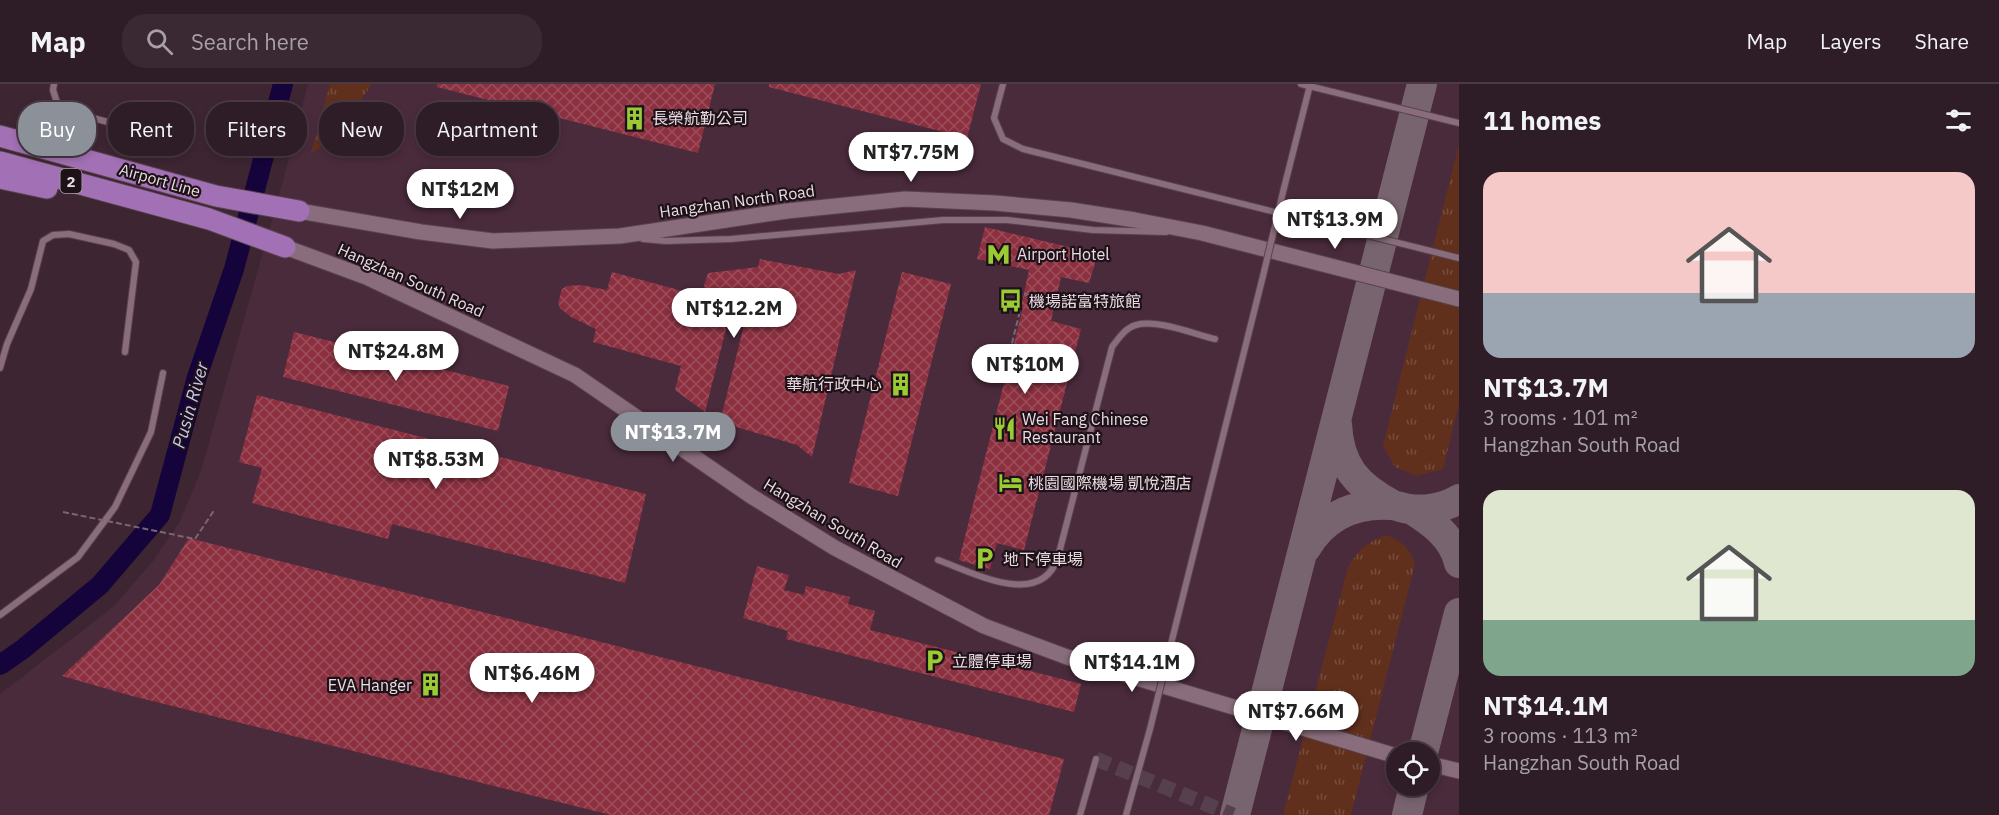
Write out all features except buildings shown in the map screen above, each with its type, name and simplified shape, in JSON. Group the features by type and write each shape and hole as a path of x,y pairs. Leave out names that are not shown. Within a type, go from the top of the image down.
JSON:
{"highway":[{"name":"Airport Line","path":"4,137 216,196 299,211"},
{"name":"Airport Line","path":"0,162 209,219 285,247"},
{"path":"0,178 77,194 143,200"}],"street":[{"name":"Hangzhan North Road","path":"299,211 493,242 620,236 787,211 905,199 995,203 1071,210 1202,233 1459,299"},
{"name":"Hangzhan South Road","path":"285,247 366,277 575,375 751,496 825,542 984,626 1067,657 1386,753"},
{"path":"1440,766 1459,771"}],"lane":[{"path":"54,84 53,90 59,110 108,123"},
{"path":"1003,84 994,118 1003,139 1023,149 1459,258"},
{"path":"1301,84 1459,123"},
{"path":"1126,815 1172,644 1310,85"},
{"path":"620,236 666,241 731,239 944,220 1007,220 1093,230 1202,233"},
{"path":"0,368 7,344 31,289 43,241 53,235 69,234 114,244 129,250 136,262 125,352"},
{"path":"938,560 1011,585 1026,586 1050,573 1058,557 1112,347 1122,334 1135,325 1147,324 1160,325 1215,339"},
{"path":"0,615 78,557 116,507 151,432 162,373"},
{"path":"1080,815 1096,759"}],"path":[{"path":"1023,294 1037,297"},
{"path":"1010,359 1008,359 1020,307"},
{"path":"63,512 195,539 215,509"}],"shaded area":[{"path":"308,84 1459,84 1459,815 0,815 0,694 113,607 153,561 179,523 201,471 289,156 307,156 307,102 303,102"}],"green space":[{"path":"330,84 372,84 359,102 325,102"},
{"path":"319,124 319,148 311,153"},
{"path":"1459,144 1459,404 1443,469 1417,476 1395,467 1383,446"},
{"path":"1386,535 1405,546 1415,564 1351,815 1283,815 1348,567 1364,547"}],"waterway":[{"name":"Pusin River","path":"0,665 23,649 100,585 160,515 197,377 234,269 283,84"}],"taxiway":[{"path":"1235,815 1422,84"},
{"path":"1337,424 1342,452 1352,473 1369,490 1393,505"},
{"path":"1306,548 1331,520 1353,509 1377,505 1392,505 1415,510 1428,509 1441,507 1459,499"},
{"path":"1411,509 1441,531 1452,545 1459,563"},
{"path":"1426,742 1459,613"},
{"path":"1407,815 1412,796"}],"tunnel":[{"path":"1096,759 1233,815"}],"place":[{"name":"長榮航勤公司","path":"634,118"},
{"name":"Airport Hotel","path":"999,254"},
{"name":"機場諾富特旅館","path":"1011,301"},
{"name":"華航行政中心","path":"900,384"},
{"name":"Wei Fang Chinese Restaurant","path":"1004,428"},
{"name":"桃園國際機場 凱悅酒店","path":"1010,483"},
{"name":"地下停車場","path":"985,559"},
{"name":"立體停車場","path":"934,661"},
{"name":"EVA Hanger","path":"430,685"}]}
